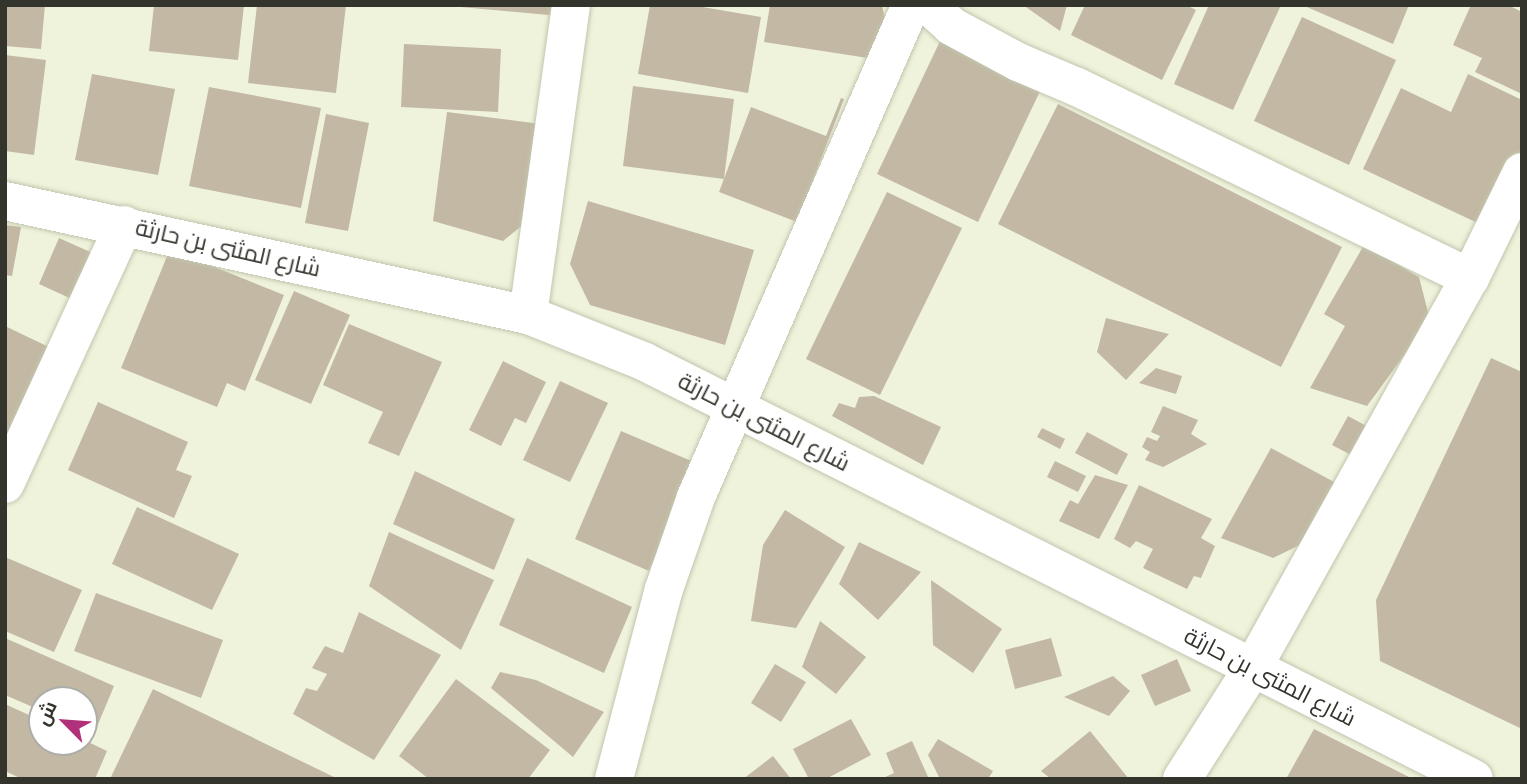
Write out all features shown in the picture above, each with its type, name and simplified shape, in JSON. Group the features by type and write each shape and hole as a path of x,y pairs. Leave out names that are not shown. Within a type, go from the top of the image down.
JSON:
{"street":[{"path":"528,315 571,5"},
{"path":"614,779 664,589 696,498 911,5"},
{"path":"928,5 951,26 1018,62 1077,87 1470,278"},
{"path":"1182,779 1252,669 1470,278 1522,172"},
{"name":"شارع المثنى بن حارثة","path":"5,201 528,315 643,361 1474,779"},
{"path":"5,484 124,225"}],"building":[{"path":"5,5 45,5 41,49 5,46"},
{"path":"154,5 244,5 238,60 149,51"},
{"path":"257,5 346,5 336,93 248,83"},
{"path":"439,5 560,5 559,16"},
{"path":"650,5 691,5 761,17 748,93 638,74"},
{"path":"770,5 882,5 894,62 764,42"},
{"path":"1023,5 1067,5 1060,31"},
{"path":"1085,5 1186,5 1196,10 1162,80 1071,35"},
{"path":"1209,5 1281,5 1233,110 1174,84"},
{"path":"1302,5 1409,5 1393,44"},
{"path":"1471,5 1508,5 1522,12 1522,94 1475,72 1482,58 1453,45"},
{"path":"1302,17 1396,60 1349,165 1254,121"},
{"path":"941,39 1042,87 978,222 877,174"},
{"path":"404,44 501,49 498,112 401,107"},
{"path":"5,55 46,60 34,155 5,151"},
{"path":"92,74 175,89 158,175 75,160"},
{"path":"1468,74 1522,100 1522,151 1486,227 1363,169 1401,88 1451,112"},
{"path":"633,86 734,99 724,179 623,166"},
{"path":"209,87 321,108 301,208 189,186"},
{"path":"841,98 844,99 797,222 719,192 751,107 826,136"},
{"path":"1058,104 1342,247 1281,367 998,224"},
{"path":"447,112 541,124 530,219 503,241 433,221"},
{"path":"326,114 369,123 348,231 305,223"},
{"path":"887,192 962,228 880,395 806,359"},
{"path":"588,201 754,250 725,345 590,305 570,264"},
{"path":"5,225 21,227 12,276 5,275"},
{"path":"59,238 97,255 76,301 39,284"},
{"path":"1364,245 1419,277 1430,320 1367,406 1310,388 1345,326 1324,314"},
{"path":"170,249 284,295 245,391 227,383 217,407 121,368"},
{"path":"294,291 350,315 311,404 255,380"},
{"path":"1106,318 1169,334 1126,380 1097,352"},
{"path":"349,324 442,362 399,456 368,443 383,412 323,385"},
{"path":"5,326 53,349 5,445"},
{"path":"1491,358 1522,372 1522,729 1380,661 1376,600"},
{"path":"503,361 546,382 526,423 515,418 501,446 469,430"},
{"path":"1156,368 1182,376 1176,394 1139,383"},
{"path":"560,381 608,403 570,482 523,460"},
{"path":"874,396 941,427 923,465 832,416 839,403 855,408 859,397"},
{"path":"98,402 188,442 176,470 192,476 174,518 68,470"},
{"path":"1163,406 1198,420 1191,434 1207,444 1163,467 1145,460 1150,452 1142,447 1147,437 1157,441 1160,436 1151,432"},
{"path":"1348,416 1370,428 1355,457 1332,445"},
{"path":"1042,428 1065,439 1060,449 1037,437"},
{"path":"621,431 696,463 649,571 575,539"},
{"path":"1087,432 1128,454 1117,475 1075,453"},
{"path":"1271,448 1336,483 1308,541 1273,558 1221,538"},
{"path":"1055,461 1086,476 1078,492 1047,477"},
{"path":"415,471 515,519 494,570 393,524"},
{"path":"1095,475 1128,485 1099,539 1059,521 1070,500 1078,504"},
{"path":"1139,485 1212,519 1201,538 1215,546 1201,578 1194,576 1187,589 1143,568 1153,549 1136,541 1130,548 1114,539"},
{"path":"137,507 239,554 212,610 112,564"},
{"path":"785,510 845,547 796,628 751,621 763,545"},
{"path":"389,532 494,580 461,650 369,586"},
{"path":"859,542 921,572 878,620 839,584"},
{"path":"5,557 82,590 54,652 5,631"},
{"path":"527,558 632,607 604,673 499,625"},
{"path":"931,580 1002,629 973,673 933,645"},
{"path":"96,593 223,640 201,698 74,651"},
{"path":"359,612 441,655 374,760 293,714 306,688 317,691 327,674 312,668 325,646 343,653"},
{"path":"820,621 866,657 836,694 802,667"},
{"path":"5,638 114,686 98,724 98,686 28,686 28,705 5,695"},
{"path":"1051,638 1062,676 1015,689 1005,650"},
{"path":"1177,659 1191,691 1155,706 1141,675"},
{"path":"775,664 806,682 781,722 751,703"},
{"path":"500,672 536,680 604,712 573,757 491,688"},
{"path":"1113,676 1130,691 1109,716 1064,697"},
{"path":"456,679 550,750 528,779 429,779 399,756"},
{"path":"153,689 338,779 110,779"},
{"path":"5,704 28,715 28,756 98,756 98,747 107,751 95,779 22,779 5,771"},
{"path":"851,719 871,755 826,779 809,779 793,749"},
{"path":"1314,729 1413,779 1286,779"},
{"path":"1090,731 1129,779 1051,779 1041,771"},
{"path":"938,739 993,771 988,779 940,779 928,755"},
{"path":"912,741 929,779 881,779 894,773 886,753"},
{"path":"773,756 791,779 743,779"}]}
